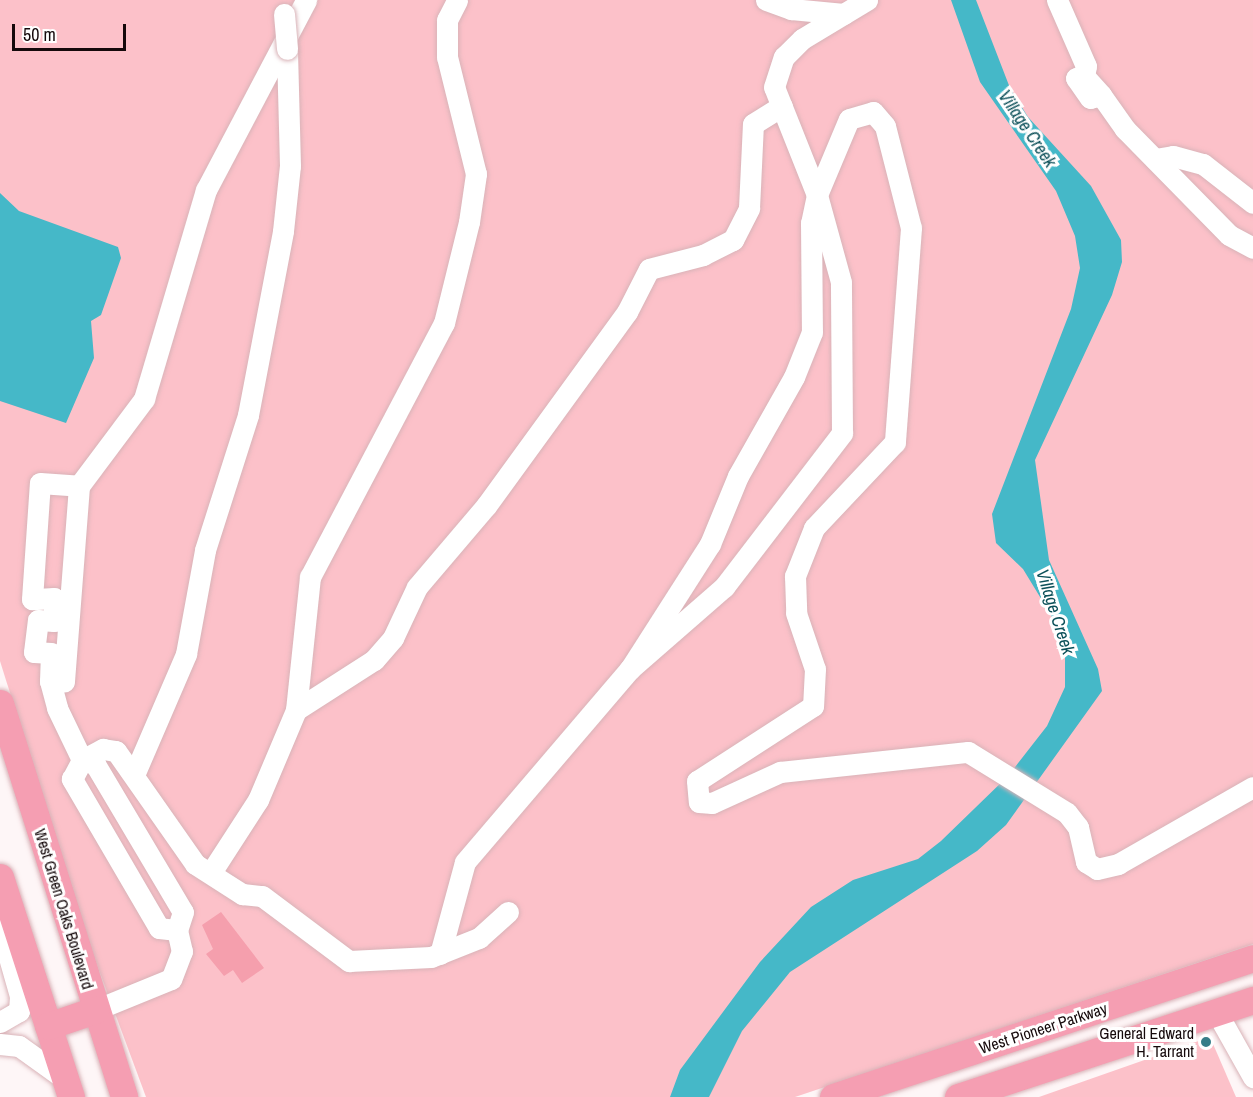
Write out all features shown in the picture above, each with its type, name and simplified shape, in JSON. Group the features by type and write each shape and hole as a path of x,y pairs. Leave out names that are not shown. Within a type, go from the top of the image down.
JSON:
{"main road":[{"name":"West Green Oaks Boulevard","path":"3,712 124,1097"},
{"path":"3,887 68,1088"},
{"name":"West Pioneer Parkway","path":"833,1097 1253,958"},
{"path":"1216,1011 1221,990 1253,970"},
{"path":"958,1097 1253,1000"},
{"path":"48,1026 95,1010"},
{"path":"990,1045 1003,1083"}],"street":[{"path":"50,681 64,681 79,486 144,399 206,190 306,0"},
{"path":"212,871 258,800 296,710 310,577 444,323 469,222 476,174 447,57 447,20 457,0"},
{"path":"766,0 791,9 844,14"},
{"path":"630,669 724,587 842,433 841,282 817,195 774,87 784,57 802,39 867,0"},
{"path":"1057,0 1086,66 1084,76 1155,159 1229,235 1253,248"},
{"path":"134,775 186,654 205,550 248,415 283,231 290,166 287,7"},
{"path":"296,710 374,660 393,638 417,587 486,506 627,312 649,269 703,255 733,240 749,208 753,124 782,106"},
{"path":"440,954 465,862 630,669 710,544 738,476 794,377 812,332 811,223 817,195 849,119 873,112 885,126 911,228 895,442 814,528 795,576 796,613 815,669 813,706 698,781 696,795 699,802 712,803 780,772 896,757 968,752 989,769 1067,813 1078,827 1086,862 1097,869 1118,864 1253,787"},
{"path":"1155,159 1173,156 1203,164 1253,203"},
{"path":"79,486 40,483 32,599 54,598 54,621 38,620 34,652 51,653 50,681 82,760"},
{"path":"177,930 159,928 72,779 82,760 103,749 116,751 195,864 212,871 242,894 262,896 349,961 440,954 479,938 508,912"},
{"path":"82,760 95,764 183,912 177,930 182,951 171,979 95,1010"},
{"path":"0,1022 19,1011 20,996 2,933 3,887"},
{"path":"1216,1011 1253,1077"},
{"path":"0,1044 19,1046 68,1088"}],"shaded area":[{"path":"0,0 1253,0 1253,944 795,1097 146,1097 86,935 0,661"},
{"path":"1210,1037 1236,1097 1039,1097"}],"water":[{"name":"Village Creek","path":"951,0 976,0 1010,88 1028,117 1091,186 1121,240 1122,262 1112,295 1035,460 1049,560 1098,669 1102,691 1006,825 977,851 790,972 742,1031 709,1097 670,1097 680,1070 760,962 811,907 853,880 918,859 941,841 1008,776 1047,726 1065,687 1065,656 1051,615 1023,569 996,543 992,514 1071,309 1080,268 1075,236 1056,191 980,82"},
{"path":"0,193 19,211 118,247 121,258 101,315 91,321 94,358 66,423 0,401"}],"building":[{"path":"221,912 264,968 242,983 233,970 224,976 206,954 213,949 202,925"}],"place":[{"name":"General Edward H. Tarrant","path":"1206,1042"}]}
